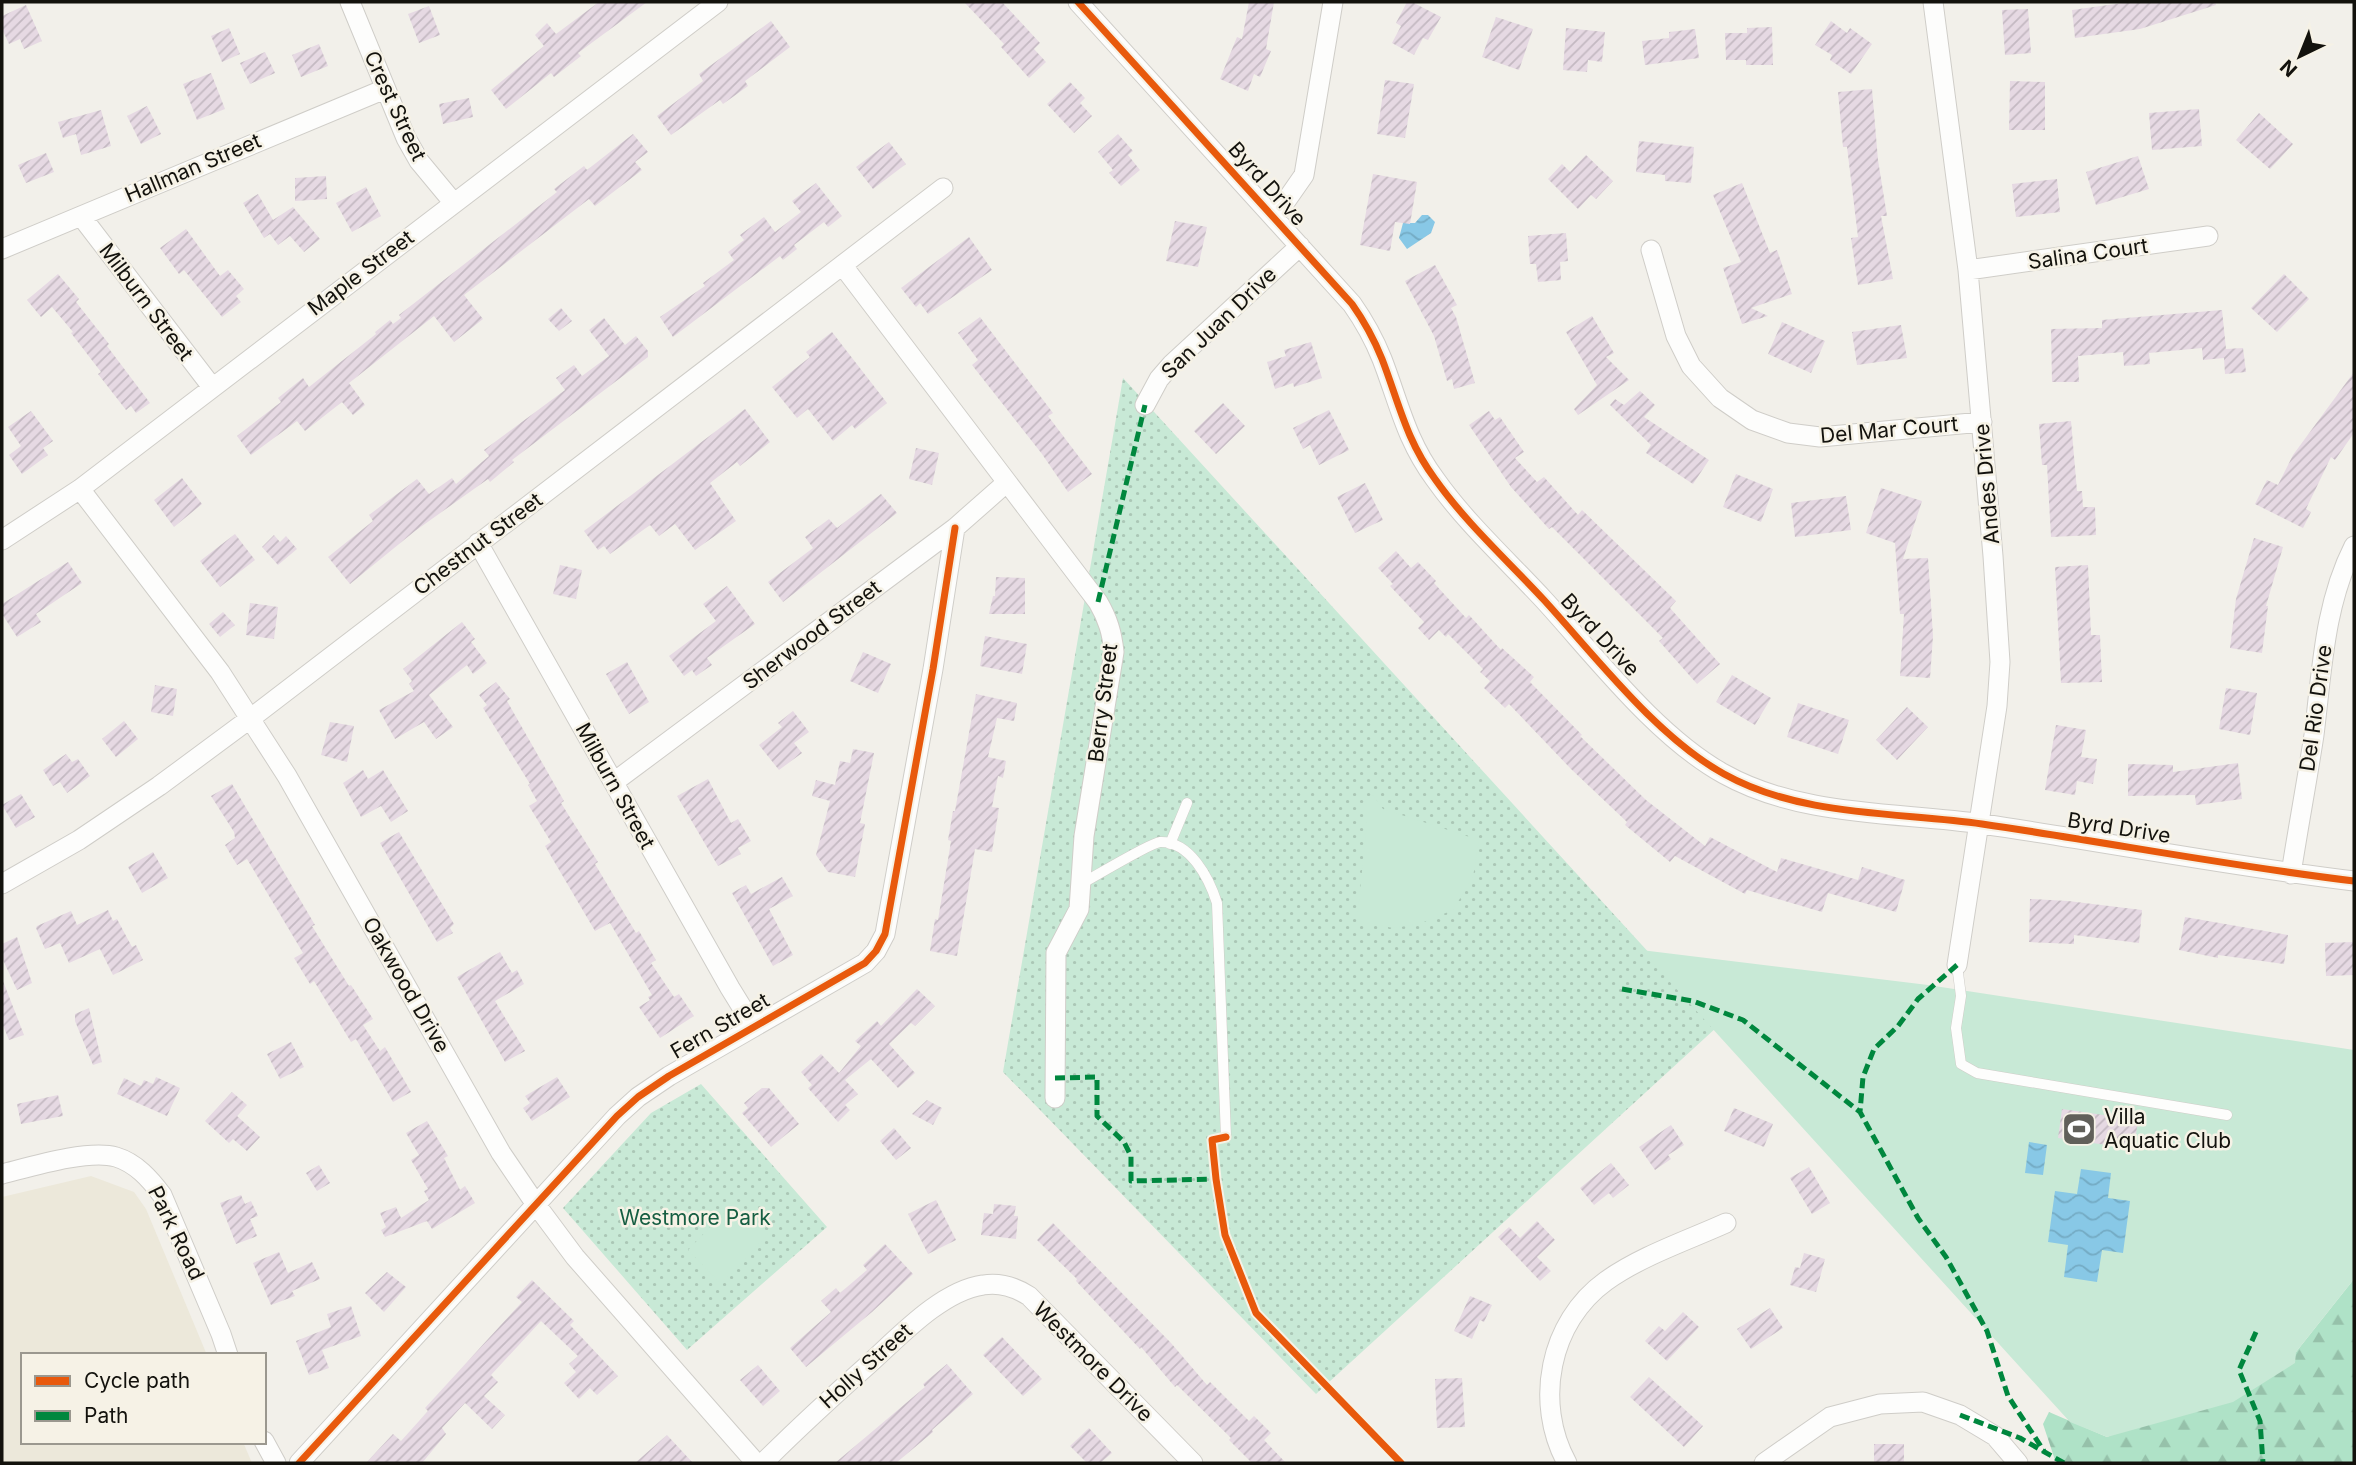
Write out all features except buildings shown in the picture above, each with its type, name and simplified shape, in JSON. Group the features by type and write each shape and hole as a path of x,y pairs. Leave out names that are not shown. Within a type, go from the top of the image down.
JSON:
{"street":[{"name":"Crest Street","path":"350,2 406,138 419,161 453,202"},
{"name":"Maple Street","path":"2,540 80,489 453,202 719,2"},
{"name":"Byrd Drive","path":"1078,2 1352,304 1366,324 1382,359 1406,430 1435,479 1634,699 1678,743 1726,775 1775,795 1849,809 1980,824 2291,874 2354,881"},
{"path":"1274,218 1304,175 1332,2"},
{"name":"Andes Drive","path":"1933,2 1968,270 2000,662 1997,706 1957,965"},
{"name":"Hallman Street","path":"2,249 385,89"},
{"name":"Chestnut Street","path":"2,884 79,840 159,786 251,718 943,188"},
{"name":"Milburn Street","path":"81,216 212,387"},
{"name":"Salina Court","path":"1968,270 2208,236"},
{"name":"San Juan Drive","path":"1145,405 1159,379 1172,364 1300,246"},
{"name":"Del Mar Court","path":"1651,250 1676,336 1691,366 1720,398 1752,420 1788,433 1820,437 1982,422"},
{"name":"Berry Street","path":"843,266 1098,602 1107,617 1112,636 1114,652 1083,836 1079,909 1056,953 1055,1098"},
{"name":"Sherwood Street","path":"614,782 955,528 1006,483"},
{"name":"Oakwood Drive","path":"80,489 220,672 251,718 287,776 501,1153 537,1206 575,1257 756,1463"},
{"name":"Fern Street","path":"299,1463 617,1116 638,1097 669,1076 865,963 876,951 885,934 931,682 955,528"},
{"name":"Milburn Street","path":"478,543 754,1027"},
{"name":"Del Rio Drive","path":"2291,874 2313,738 2327,627 2339,582 2354,546"},
{"name":"Park Road","path":"2,1174 55,1161 103,1156 131,1164 151,1179 162,1195 227,1353"},
{"path":"1567,1463 1555,1434 1549,1384 1553,1360 1571,1317 1587,1298 1622,1270 1726,1223"},
{"name":"Westmore Drive","path":"981,1285 1008,1286 1028,1296 1180,1459"},
{"name":"Holly Street","path":"763,1463 806,1420 917,1321 955,1295 981,1285"},
{"path":"1764,1463 1830,1417 1880,1404 1923,1402 1960,1415 1994,1436 2018,1463"},
{"path":"266,1444 276,1463"}],"lane":[{"path":"1170,844 1187,803"},
{"path":"1081,884 1158,842 1177,845 1198,863 1213,889 1217,903 1226,1137"},
{"path":"1957,965 1961,996 1956,1028 1961,1064 1977,1073 2227,1115"}],"shaded area":[{"path":"91,1176 134,1192 146,1209 206,1353 21,1353 21,1444 244,1444 252,1463 2,1463 2,1197"}],"green space":[{"path":"1123,378 1717,1027 1316,1394 1003,1072"},
{"path":"1373,795 1383,809 1479,840 1473,877 1453,910 1419,924 1393,928 1357,921 1367,822 1359,806"},
{"name":"Villa Aquatic Club","path":"1641,950 1928,985 2354,1050 2354,1279 2296,1352 2295,1363 2233,1402 2107,1437 2070,1422"},
{"name":"Westmore Park","path":"701,1084 827,1227 687,1350 563,1208 651,1113"},
{"path":"736,1200 768,1234 721,1284 688,1250"},
{"path":"2354,1279 2354,1463 2056,1463 2043,1424 2049,1412 2107,1437 2296,1352"}],"water":[{"path":"1422,215 1428,215 1435,222 1431,233 1407,249 1399,238 1403,223 1415,223"},
{"path":"2029,1142 2047,1145 2043,1175 2025,1173"},
{"path":"2081,1169 2111,1173 2108,1198 2130,1201 2123,1253 2102,1250 2097,1282 2064,1277 2068,1245 2048,1242 2055,1191 2077,1194"}],"marked path":[{"path":"1098,602 1145,405"},
{"path":"1957,965 1918,999 1898,1026 1874,1049 1863,1077 1860,1112 1918,1218 1946,1257 1987,1331 2008,1396 2044,1451"},
{"path":"1622,989 1693,1001 1743,1020 1860,1112"},
{"path":"1055,1078 1097,1077 1097,1116 1124,1142 1131,1156 1131,1181 1216,1179"},
{"path":"2256,1332 2239,1370 2260,1421 2263,1463"},
{"path":"1960,1415 2020,1438 2064,1463"}],"cycle path":[{"path":"1078,2 1352,304 1379,352 1417,450 1447,495 1628,694 1651,718 1699,758 1754,788 1817,806 1982,824 2354,881"},
{"path":"299,1463 617,1116 638,1097 669,1076 865,963 876,951 885,934 933,669 955,528"},
{"path":"1226,1137 1212,1140 1225,1235 1256,1313 1401,1463"}],"place":[{"name":"Villa Aquatic Club","path":"2079,1129"}]}
